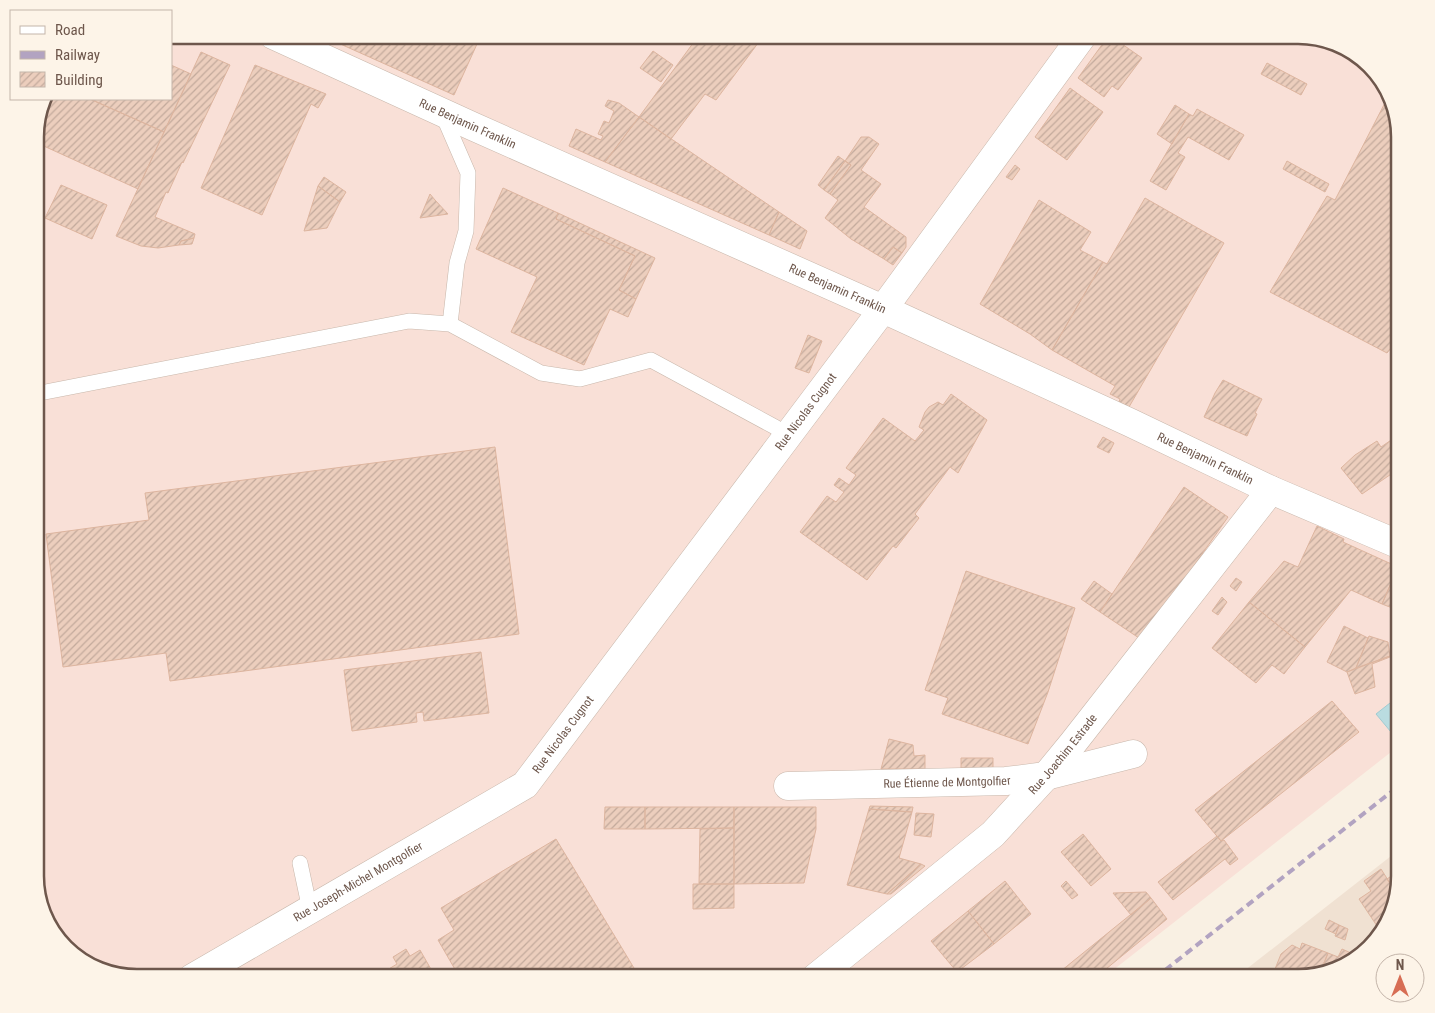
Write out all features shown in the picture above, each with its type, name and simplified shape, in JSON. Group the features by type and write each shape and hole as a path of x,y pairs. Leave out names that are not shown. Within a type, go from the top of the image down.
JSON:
{"street":[{"name":"Rue Benjamin Franklin","path":"293,44 883,309 1131,423 1271,490 1391,541"},
{"name":"Rue Nicolas Cugnot","path":"525,785 883,309 1076,44"},
{"name":"Rue Joachim Estrade","path":"826,969 993,834 1046,776 1271,490"},
{"name":"Rue Étienne de Montgolfier","path":"788,786 1006,781 1046,776 1133,754"},
{"name":"Rue Joseph-Michel Montgolfier","path":"208,969 525,785"}],"lane":[{"path":"441,112 468,173 466,231 457,264 450,324"},
{"path":"44,392 409,321 450,324 541,373 580,379 651,360 775,427 787,436"},
{"path":"300,863 310,910"}],"shaded area":[{"path":"172,44 1299,44 1317,46 1340,53 1360,67 1379,90 1388,112 1391,136 1391,752 1114,969 136,969 112,966 95,960 71,942 56,923 47,901 44,883 44,130 51,100 172,100"},
{"path":"1391,856 1390,889 1382,918 1368,938 1355,950 1345,957 1323,966 1299,969 1247,969"}],"water":[{"path":"1391,704 1391,732 1376,714"}],"building":[{"path":"340,44 477,44 454,95"},
{"path":"692,44 757,44 716,100 705,94 671,139 639,117"},
{"path":"1103,44 1122,44 1142,58 1118,90 1112,86 1104,97 1078,78"},
{"path":"653,51 673,65 661,82 640,68"},
{"path":"201,52 230,65 155,217 195,234 194,238 181,241 179,245 158,248 141,246 116,236"},
{"path":"1267,63 1307,84 1301,95 1261,74"},
{"path":"172,65 191,74 164,132 92,100 172,100"},
{"path":"255,65 326,94 318,108 311,104 262,215 201,188"},
{"path":"1070,88 1103,112 1067,160 1035,137"},
{"path":"51,100 92,100 164,132 138,189 44,146 44,130"},
{"path":"608,100 619,103 639,117 605,162 569,146 576,129 601,140 603,136 598,134 604,121 609,123 614,111 605,106"},
{"path":"1385,103 1388,112 1391,136 1391,348 1387,353 1270,292 1327,196 1335,200"},
{"path":"1175,105 1189,114 1172,144 1157,134"},
{"path":"1197,109 1244,135 1229,160 1188,137 1178,153 1185,157 1166,190 1150,181 1189,114 1193,116"},
{"path":"639,117 779,212 769,235 605,162"},
{"path":"861,137 869,137 879,144 861,170 881,184 864,207 906,237 906,247 902,253 893,247 884,259 851,239 825,218 838,200 830,194 851,165 845,161"},
{"path":"838,156 845,161 824,190 818,185"},
{"path":"845,161 851,165 830,194 824,190"},
{"path":"1287,161 1329,184 1325,192 1283,169"},
{"path":"1015,165 1020,169 1012,180 1006,177"},
{"path":"324,177 346,192 340,202 318,186"},
{"path":"61,185 107,205 92,239 45,218"},
{"path":"318,186 340,202 327,228 304,231"},
{"path":"503,188 558,213 556,219 635,256 619,290 636,299 628,317 610,309 584,365 511,332 537,277 476,249"},
{"path":"430,194 435,200 448,214 420,218"},
{"path":"1145,198 1224,243 1129,407 1119,402 1120,399 1110,394 1115,386 1052,350 1103,262 1107,264"},
{"path":"1039,200 1091,232 1080,250 1103,262 1052,350 1030,334 980,304"},
{"path":"779,212 807,231 800,249 769,235"},
{"path":"558,213 655,258 636,299 619,290 635,256 556,219"},
{"path":"194,238 192,244 179,245 181,241"},
{"path":"893,247 902,253 893,265 884,259"},
{"path":"808,335 822,341 809,373 795,368"},
{"path":"1223,380 1262,399 1247,436 1204,417"},
{"path":"951,394 987,420 958,473 950,467 915,514 919,518 896,548 893,546 867,580 800,532 827,496 836,502 844,492 834,485 839,478 849,485 856,475 846,468 883,418 915,441 924,430 919,427 925,412 929,407 938,402 943,405"},
{"path":"1103,437 1114,443 1109,453 1097,447"},
{"path":"1391,440 1391,474 1362,494 1341,468 1355,455 1377,441 1381,447"},
{"path":"495,447 519,634 170,681 166,653 63,667 46,534 149,520 145,493"},
{"path":"1184,487 1228,517 1142,640 1100,612"},
{"path":"1317,526 1344,539 1343,542 1391,564 1391,583 1382,604 1351,590 1305,647 1249,602 1284,561 1298,567"},
{"path":"966,571 1075,608 1048,692 1028,744 942,714 948,698 925,690"},
{"path":"1236,578 1242,582 1236,591 1230,586"},
{"path":"1094,581 1112,594 1100,612 1081,599"},
{"path":"1391,583 1391,608 1382,604"},
{"path":"1222,597 1227,602 1218,615 1212,611"},
{"path":"1249,602 1305,647 1284,674 1272,665 1256,683 1212,648"},
{"path":"1344,626 1368,638 1356,668 1347,672 1327,662"},
{"path":"1369,636 1388,642 1390,656 1356,668"},
{"path":"481,652 489,713 424,721 423,712 416,713 417,722 352,731 344,670"},
{"path":"1390,656 1372,664 1375,687 1355,694 1347,672"},
{"path":"1332,701 1359,732 1221,841 1195,810"},
{"path":"889,739 913,745 914,756 925,755 925,769 881,769"},
{"path":"961,758 993,758 993,769 961,768"},
{"path":"870,806 913,807 912,812 869,809"},
{"path":"605,807 645,807 645,829 604,829"},
{"path":"645,807 734,807 734,828 645,829"},
{"path":"734,807 816,807 816,829 804,883 734,884"},
{"path":"869,809 912,812 899,858 921,864 887,894 847,885"},
{"path":"916,813 934,814 931,837 914,835"},
{"path":"734,828 734,884 699,884 700,829"},
{"path":"1083,834 1111,869 1091,886 1061,852"},
{"path":"1217,836 1221,841 1224,840 1238,859 1230,865 1225,859 1173,900 1158,882"},
{"path":"556,839 635,969 455,969 438,940 454,930 441,908"},
{"path":"921,864 925,866 891,894 887,894"},
{"path":"1381,869 1390,884 1386,906 1377,926 1359,899 1371,891 1364,881"},
{"path":"1005,881 1031,914 994,944 968,911"},
{"path":"1066,881 1078,895 1072,899 1061,886"},
{"path":"693,884 734,884 734,908 693,909"},
{"path":"1146,892 1151,898 1131,915 1113,893"},
{"path":"1151,898 1167,919 1106,969 1063,969"},
{"path":"968,911 994,944 961,969 954,969 931,941"},
{"path":"1329,920 1339,925 1336,934 1325,929"},
{"path":"1339,925 1348,929 1345,940 1335,936"},
{"path":"1302,943 1328,953 1323,966 1275,969 1281,954 1292,945 1300,949"},
{"path":"406,949 410,956 420,950 431,969 389,969 397,964 393,957"},
{"path":"1342,949 1351,953 1323,966 1328,953 1338,957"}],"railway":[{"path":"1166,969 1391,792"}]}
